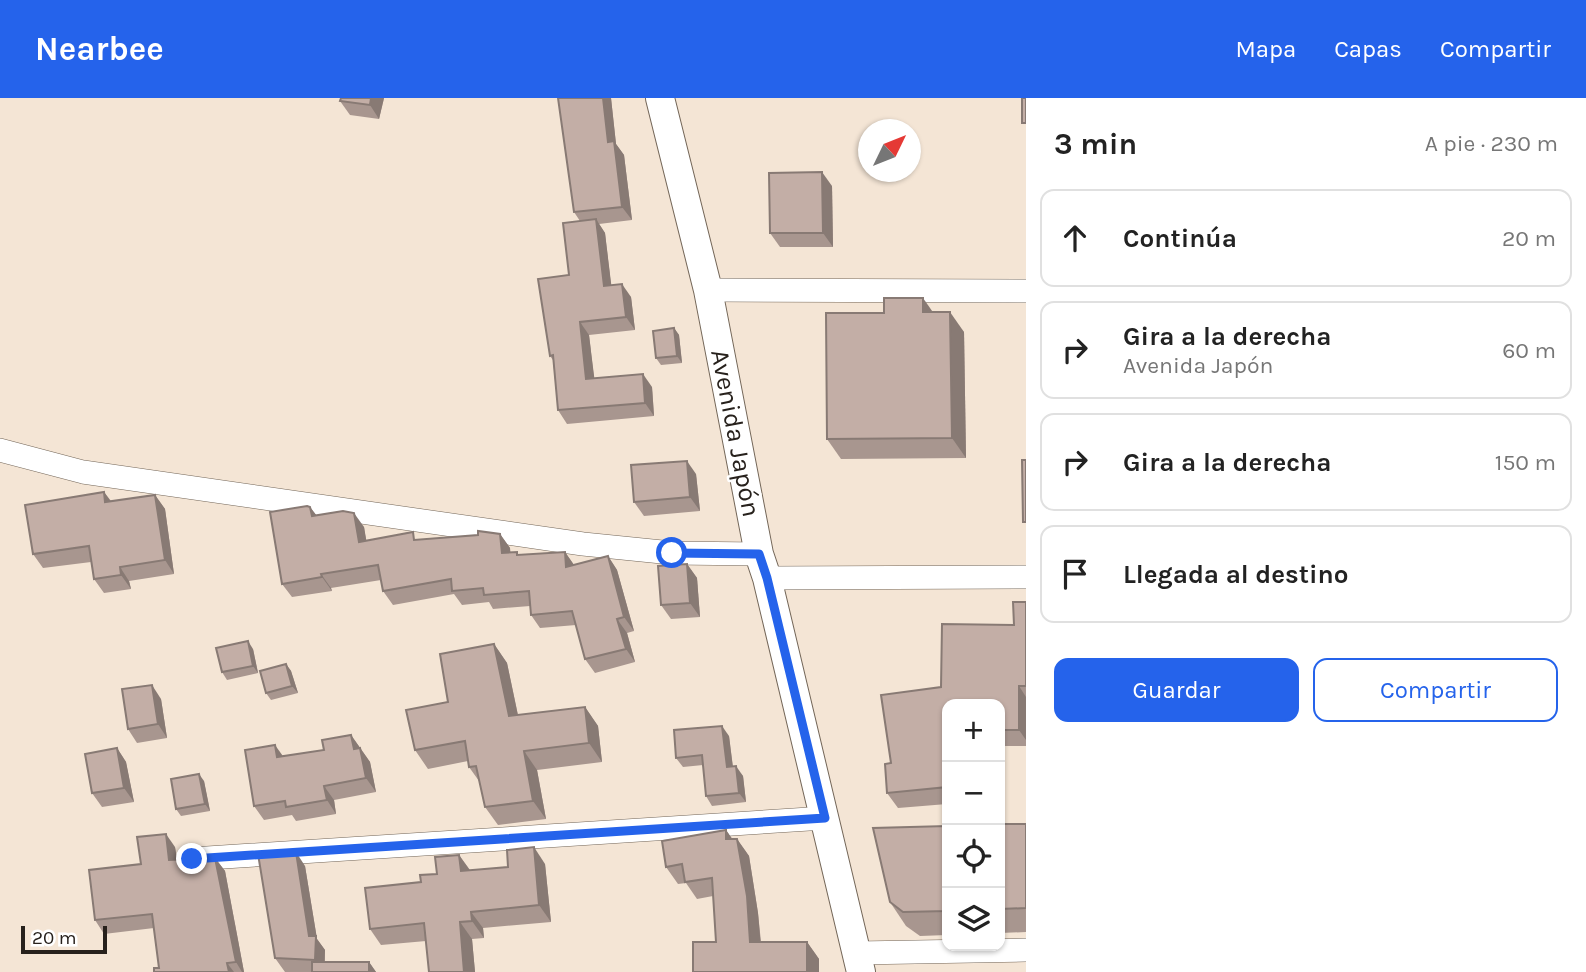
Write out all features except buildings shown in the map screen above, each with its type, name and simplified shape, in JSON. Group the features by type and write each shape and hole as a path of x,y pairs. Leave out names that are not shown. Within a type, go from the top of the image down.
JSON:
{"street":[{"name":"Avenida Japón","path":"660,98 708,290 763,566 859,962"},
{"path":"708,290 1026,291"},
{"path":"0,450 83,472 583,544 763,566 1026,578"},
{"path":"192,859 825,818"},
{"path":"859,962 1026,950"}],"route":[{"path":"192,859 825,818 759,554 672,553"}]}
